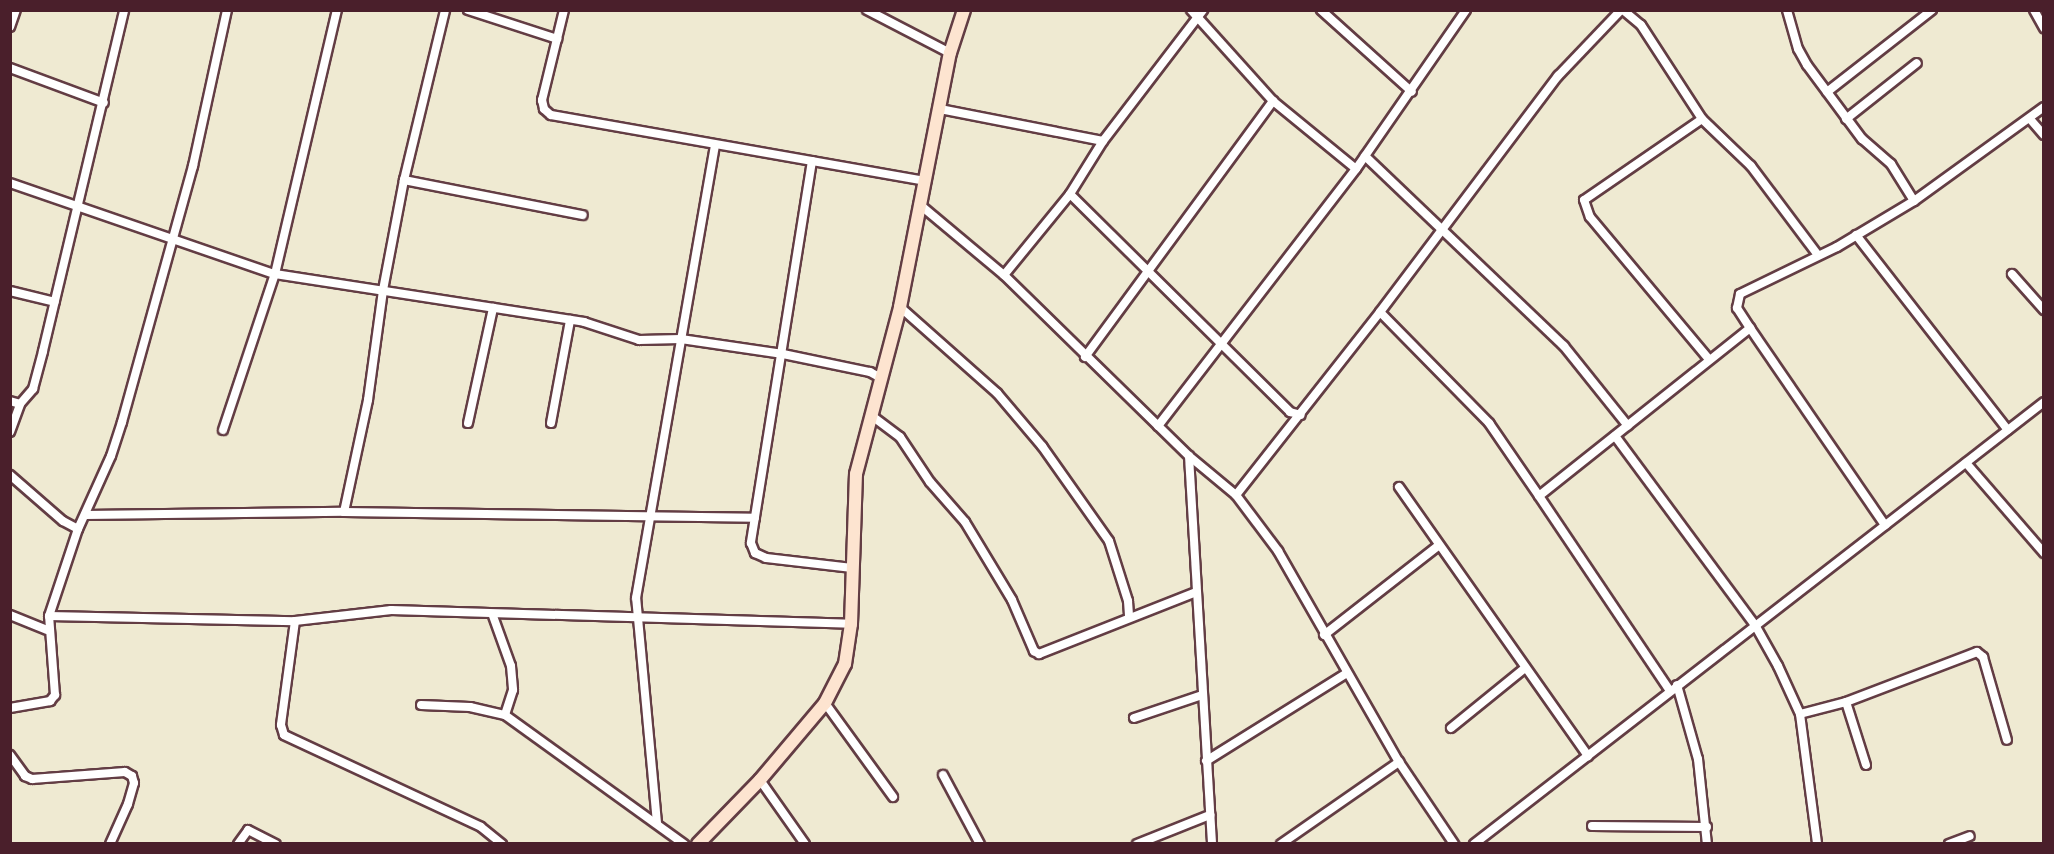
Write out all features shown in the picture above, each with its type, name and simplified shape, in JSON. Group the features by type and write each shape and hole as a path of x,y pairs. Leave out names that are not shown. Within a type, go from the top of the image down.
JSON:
{"street":[{"path":"10,27 16,10"},
{"path":"10,432 20,404 33,389 104,103 124,10"},
{"path":"10,708 50,700 55,694 47,630 49,616 78,529 111,456 170,236 193,166 227,10"},
{"path":"223,430 275,274 337,10"},
{"path":"344,512 368,400 383,290 404,180 445,10"},
{"path":"468,10 557,39"},
{"path":"564,10 542,100 544,109 551,115 715,146 926,180"},
{"path":"867,10 950,53"},
{"path":"698,843 760,780 825,703 845,664 851,624 856,474 900,307 950,53 964,10"},
{"path":"1191,10 1201,14 1273,101 1356,169"},
{"path":"1321,10 1412,92"},
{"path":"1158,426 1223,346 1356,169 1412,92 1466,10"},
{"path":"1236,495 1301,415 1558,76 1622,10 1641,25 1702,119 1751,166 1817,254"},
{"path":"1787,10 1798,50 1862,140 1891,164 1914,201"},
{"path":"1827,93 1932,10"},
{"path":"2034,10 2043,28"},
{"path":"1004,275 1070,194 1103,141 1201,14"},
{"path":"1846,119 1917,63"},
{"path":"10,68 104,103"},
{"path":"1084,357 1150,273 1273,101"},
{"path":"1885,525 1737,308 1740,294 1856,235 1914,201 2030,119 2043,107"},
{"path":"940,109 1103,141"},
{"path":"1702,119 1584,200 1590,217 1708,358"},
{"path":"2030,119 2043,135"},
{"path":"657,823 640,620 636,598 648,513 715,146"},
{"path":"1365,156 1564,346 1628,426"},
{"path":"812,161 751,543 755,553 765,558 852,568"},
{"path":"404,180 583,215"},
{"path":"10,183 78,204 275,274 570,321 639,340 681,339 783,354 870,372 881,378"},
{"path":"1070,194 1290,412 1301,415"},
{"path":"919,204 1004,275 1084,357 1189,456 1236,495 1278,551 1324,635 1399,762 1454,843"},
{"path":"1856,235 2008,430"},
{"path":"2012,274 2043,310"},
{"path":"10,291 55,302"},
{"path":"900,307 997,393 1042,446 1108,541 1128,601 1129,617"},
{"path":"468,423 493,308"},
{"path":"1380,312 1489,423 1674,688 1698,759 1707,843"},
{"path":"551,423 570,321"},
{"path":"1539,496 1628,426 1708,358 1750,328"},
{"path":"10,401 20,404"},
{"path":"1474,843 2043,402"},
{"path":"872,416 900,437 930,482 965,522 1012,600 1034,651 1046,653 1129,617 1196,592"},
{"path":"1615,436 1755,626 1800,714 1817,843"},
{"path":"1189,456 1212,843"},
{"path":"1966,463 2043,553"},
{"path":"10,475 63,521 78,529"},
{"path":"1399,487 1438,546 1588,756"},
{"path":"85,515 344,512 648,513 754,518"},
{"path":"1324,635 1438,546"},
{"path":"49,616 295,621 391,610 493,616 851,624"},
{"path":"10,615 47,630"},
{"path":"493,616 511,666 513,690 505,715"},
{"path":"295,621 281,725 284,735 481,827 501,843"},
{"path":"1800,714 1846,702 1980,652 2007,740"},
{"path":"1451,728 1525,668"},
{"path":"1206,761 1347,673"},
{"path":"1134,718 1202,695"},
{"path":"1846,702 1866,765"},
{"path":"825,703 893,797"},
{"path":"421,705 470,707 505,715 622,803 657,823 684,843"},
{"path":"10,755 25,776 32,779 125,772 132,776 134,783 128,804 110,843"},
{"path":"1281,843 1399,762"},
{"path":"943,775 980,843"},
{"path":"760,780 805,843"},
{"path":"1137,843 1210,815"},
{"path":"1592,826 1707,827"},
{"path":"238,843 248,830 276,843"},
{"path":"1948,843 1970,836"}]}
